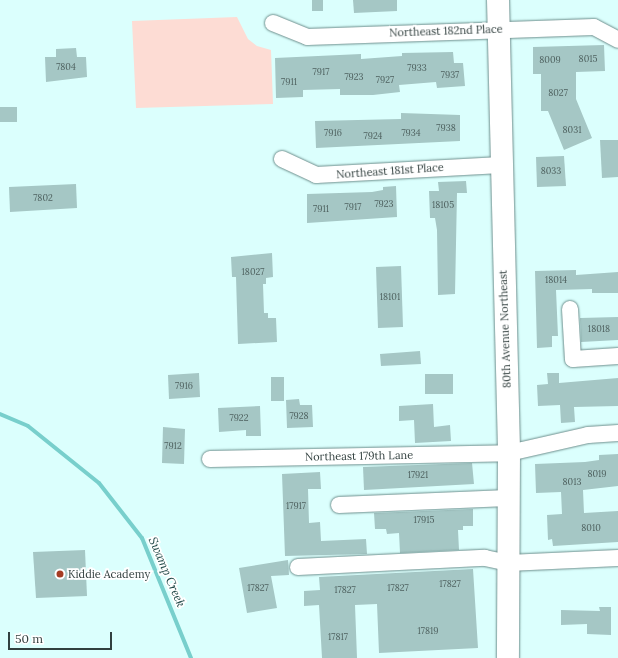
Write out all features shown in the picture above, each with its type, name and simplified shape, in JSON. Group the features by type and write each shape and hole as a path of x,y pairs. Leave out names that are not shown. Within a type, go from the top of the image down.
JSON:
{"main road":[{"name":"80th Avenue Northeast","path":"498,0 509,453 508,658"}],"street":[{"name":"Northeast 182nd Place","path":"273,23 307,37 499,29 594,27 618,40"},
{"name":"Northeast 181st Place","path":"282,159 316,175 501,165"},
{"path":"570,309 573,359 618,356"},
{"name":"Northeast 179th Lane","path":"210,460 509,453 588,435 618,433"},
{"path":"339,505 508,498"},
{"path":"298,566 485,558 508,563 618,558"}],"shaded area":[{"path":"237,17 248,39 257,46 271,50 273,104 136,108 132,21"}],"building":[{"path":"312,0 323,0 323,11 312,11"},
{"path":"353,0 397,0 397,11 354,13"},
{"path":"604,45 605,71 576,72 576,99 592,138 564,150 548,111 541,111 541,74 533,74 533,47"},
{"path":"76,48 77,57 86,57 87,77 46,82 45,57 56,57 56,49"},
{"path":"453,52 454,63 463,63 465,86 437,88 436,82 399,85 400,92 373,95 340,95 340,89 303,90 303,97 276,98 275,58 361,54 361,59 402,56 402,53"},
{"path":"0,107 17,107 17,122 0,122"},
{"path":"401,113 460,115 460,141 316,148 315,121 401,119"},
{"path":"600,140 618,140 618,177 602,178"},
{"path":"564,156 566,186 537,187 536,157"},
{"path":"466,181 467,193 457,193 455,294 438,295 437,230 435,218 430,218 429,191 439,191 438,182"},
{"path":"76,184 77,208 10,212 9,187"},
{"path":"396,186 397,217 307,223 307,194 372,192 383,190 383,187"},
{"path":"272,253 273,277 266,278 266,284 263,284 264,313 268,313 268,318 276,318 277,342 238,344 236,277 232,277 231,257"},
{"path":"401,266 403,327 378,328 376,267"},
{"path":"576,270 576,275 618,272 618,293 592,293 592,289 556,290 558,336 552,336 552,347 537,348 535,271"},
{"path":"618,317 618,340 581,342 580,318"},
{"path":"420,351 421,364 381,366 380,354"},
{"path":"199,373 200,397 169,399 168,375"},
{"path":"547,373 559,373 559,383 618,378 618,406 574,407 575,422 561,423 560,405 538,406 537,385 548,384"},
{"path":"425,374 453,374 453,394 425,394"},
{"path":"271,377 284,377 284,401 271,401"},
{"path":"299,399 300,405 312,405 313,427 287,428 286,400"},
{"path":"433,404 434,427 450,425 451,441 415,443 414,420 399,421 399,406"},
{"path":"260,406 261,436 246,436 246,430 219,432 218,408"},
{"path":"163,427 185,429 184,464 162,463"},
{"path":"618,454 618,486 583,490 584,513 618,511 618,542 553,546 552,539 548,540 547,515 562,514 561,492 536,493 535,464 585,462 599,460 599,455"},
{"path":"472,463 474,484 364,490 363,467"},
{"path":"320,472 321,489 308,489 309,523 320,522 321,541 366,539 367,554 285,556 282,474"},
{"path":"473,509 473,526 463,526 463,530 458,530 459,550 400,553 399,533 387,534 386,529 375,529 374,513"},
{"name":"Kiddie Academy","path":"85,550 87,596 36,598 33,552"},
{"path":"288,560 289,575 271,576 277,608 247,613 239,568"},
{"path":"473,569 478,648 379,653 377,604 355,605 357,658 322,658 319,605 304,606 304,591 320,590 319,577"},
{"path":"599,607 611,607 611,635 587,634 587,624 561,625 561,610 600,611"}],"waterway":[{"name":"Swamp Creek","path":"0,414 28,426 99,483 142,538 191,658"}],"place":[{"name":"Kiddie Academy","path":"60,574"}]}
